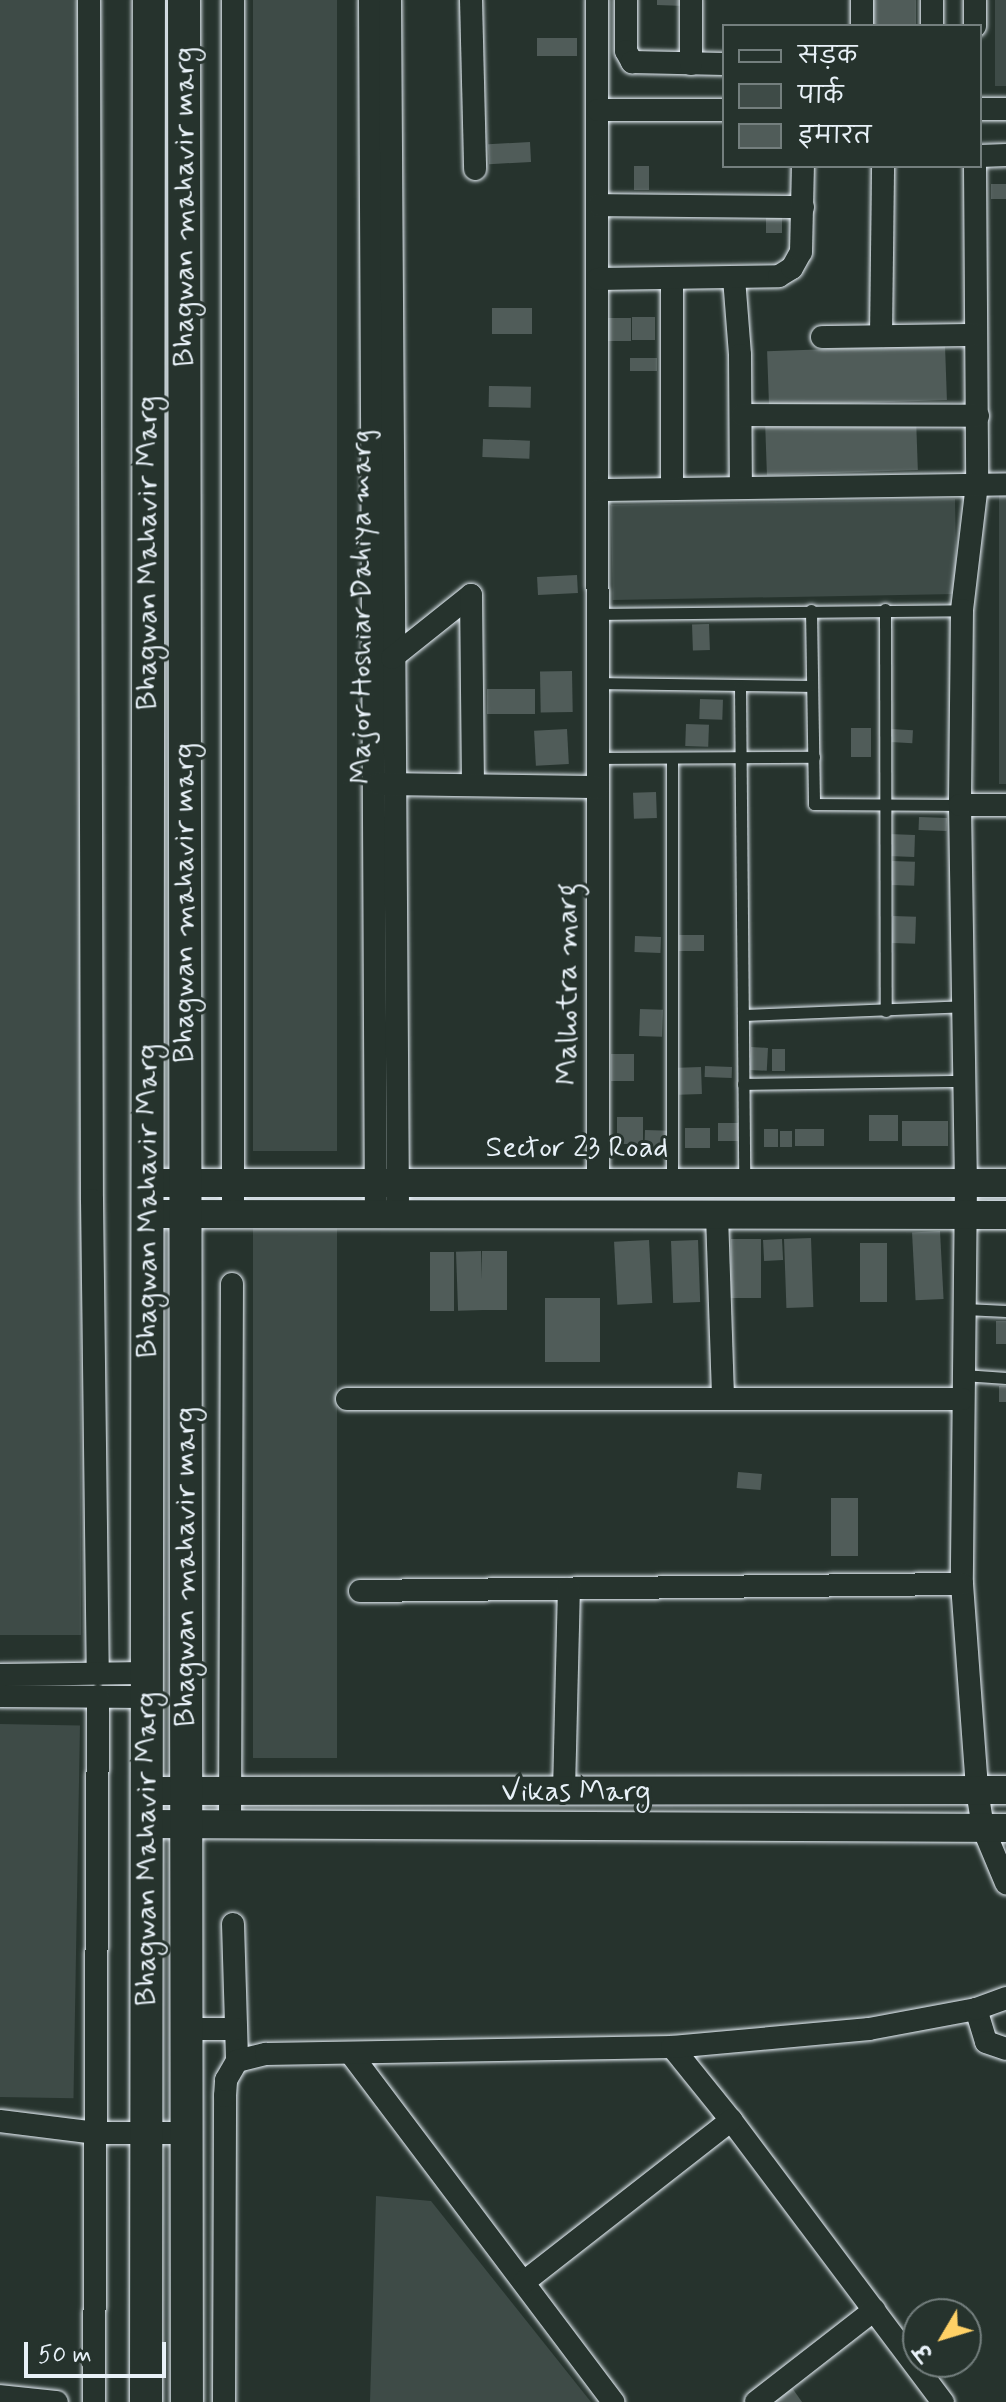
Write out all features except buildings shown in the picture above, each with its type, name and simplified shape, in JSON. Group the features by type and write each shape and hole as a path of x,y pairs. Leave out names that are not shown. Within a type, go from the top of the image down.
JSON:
{"main road":[{"name":"Bhagwan Mahavir Marg","path":"146,2402 149,0"},
{"name":"Bhagwan mahavir marg","path":"184,0 186,1824"},
{"path":"149,109 185,107"},
{"name":"Bhagwan Mahavir Marg","path":"186,1824 187,2402"}],"street":[{"path":"89,0 92,1184 98,1685 94,2402"},
{"path":"233,0 233,1214"},
{"name":"Major Hoshiar Dahiya marg","path":"370,0 387,1214"},
{"name":"Major Hoshiar Dahiya marg","path":"382,784 392,658 390,0"},
{"path":"471,0 475,169"},
{"name":"Malhotra marg","path":"597,0 598,1182"},
{"path":"626,0 626,51 632,62 722,64"},
{"path":"691,0 691,64"},
{"path":"862,0 862,24"},
{"path":"932,0 932,24"},
{"path":"975,0 975,24"},
{"path":"982,109 1006,109"},
{"path":"598,110 722,110"},
{"path":"982,156 1006,155"},
{"path":"598,279 779,276 792,268 801,252 803,168"},
{"path":"881,336 883,168"},
{"path":"975,168 977,484 962,610 960,805 966,1182 962,1584 977,1790 994,1828 1006,1883"},
{"path":"599,205 803,207"},
{"path":"672,278 672,489"},
{"path":"734,278 742,415 741,487"},
{"path":"822,337 974,335"},
{"path":"742,415 978,416"},
{"path":"598,490 1006,484"},
{"path":"392,658 471,595 473,784"},
{"path":"382,784 598,787"},
{"path":"960,805 1006,805"},
{"name":"Sector 23 Road","path":"148,1198 186,1198 233,1183 1006,1183"},
{"name":"Sector 23 Road","path":"186,1198 233,1214 1006,1215"},
{"path":"717,1215 723,1397"},
{"path":"230,1824 232,1284"},
{"path":"347,1399 962,1399"},
{"path":"360,1591 962,1584"},
{"path":"564,1791 569,1589"},
{"path":"0,1675 98,1685 147,1685"},
{"path":"0,1696 98,1685"},
{"name":"Vikas Marg","path":"147,1791 1006,1790"},
{"name":"Vikas Marg","path":"147,1824 994,1828"},
{"path":"224,2402 225,2096 226,2080 237,2061 233,1924"},
{"path":"237,2061 266,2054 672,2047 869,2029 976,2009 1006,1998"},
{"path":"976,2009 986,2042 1006,2049"},
{"path":"186,2029 236,2029"},
{"path":"672,2047 731,2120 943,2402"},
{"path":"351,2054 613,2402"},
{"path":"524,2282 731,2120"},
{"path":"0,2121 96,2133 187,2133"},
{"path":"756,2402 874,2310"},
{"path":"0,2396 57,2402"}],"lane":[{"path":"885,609 886,1011"},
{"path":"811,610 814,804 960,805"},
{"path":"598,614 962,610"},
{"path":"599,683 810,686"},
{"path":"740,687 744,1182"},
{"path":"600,758 814,757"},
{"path":"672,758 672,1182"},
{"path":"743,1015 964,1006"},
{"path":"743,1084 964,1081"},
{"path":"965,1309 1006,1311"},
{"path":"963,1375 1006,1378"}],"green space":[{"path":"0,0 81,0 81,1635 0,1635"},
{"path":"253,0 337,0 337,1151 253,1151"},
{"path":"995,0 1006,0 1006,86 995,86"},
{"path":"999,495 1006,495 1006,784 999,784"},
{"path":"955,499 957,594 613,600 611,505"},
{"path":"253,1228 337,1228 337,1758 253,1758"},
{"path":"0,1724 80,1725 73,2098 0,2097"},
{"path":"376,2196 431,2201 591,2402 370,2402"}]}
